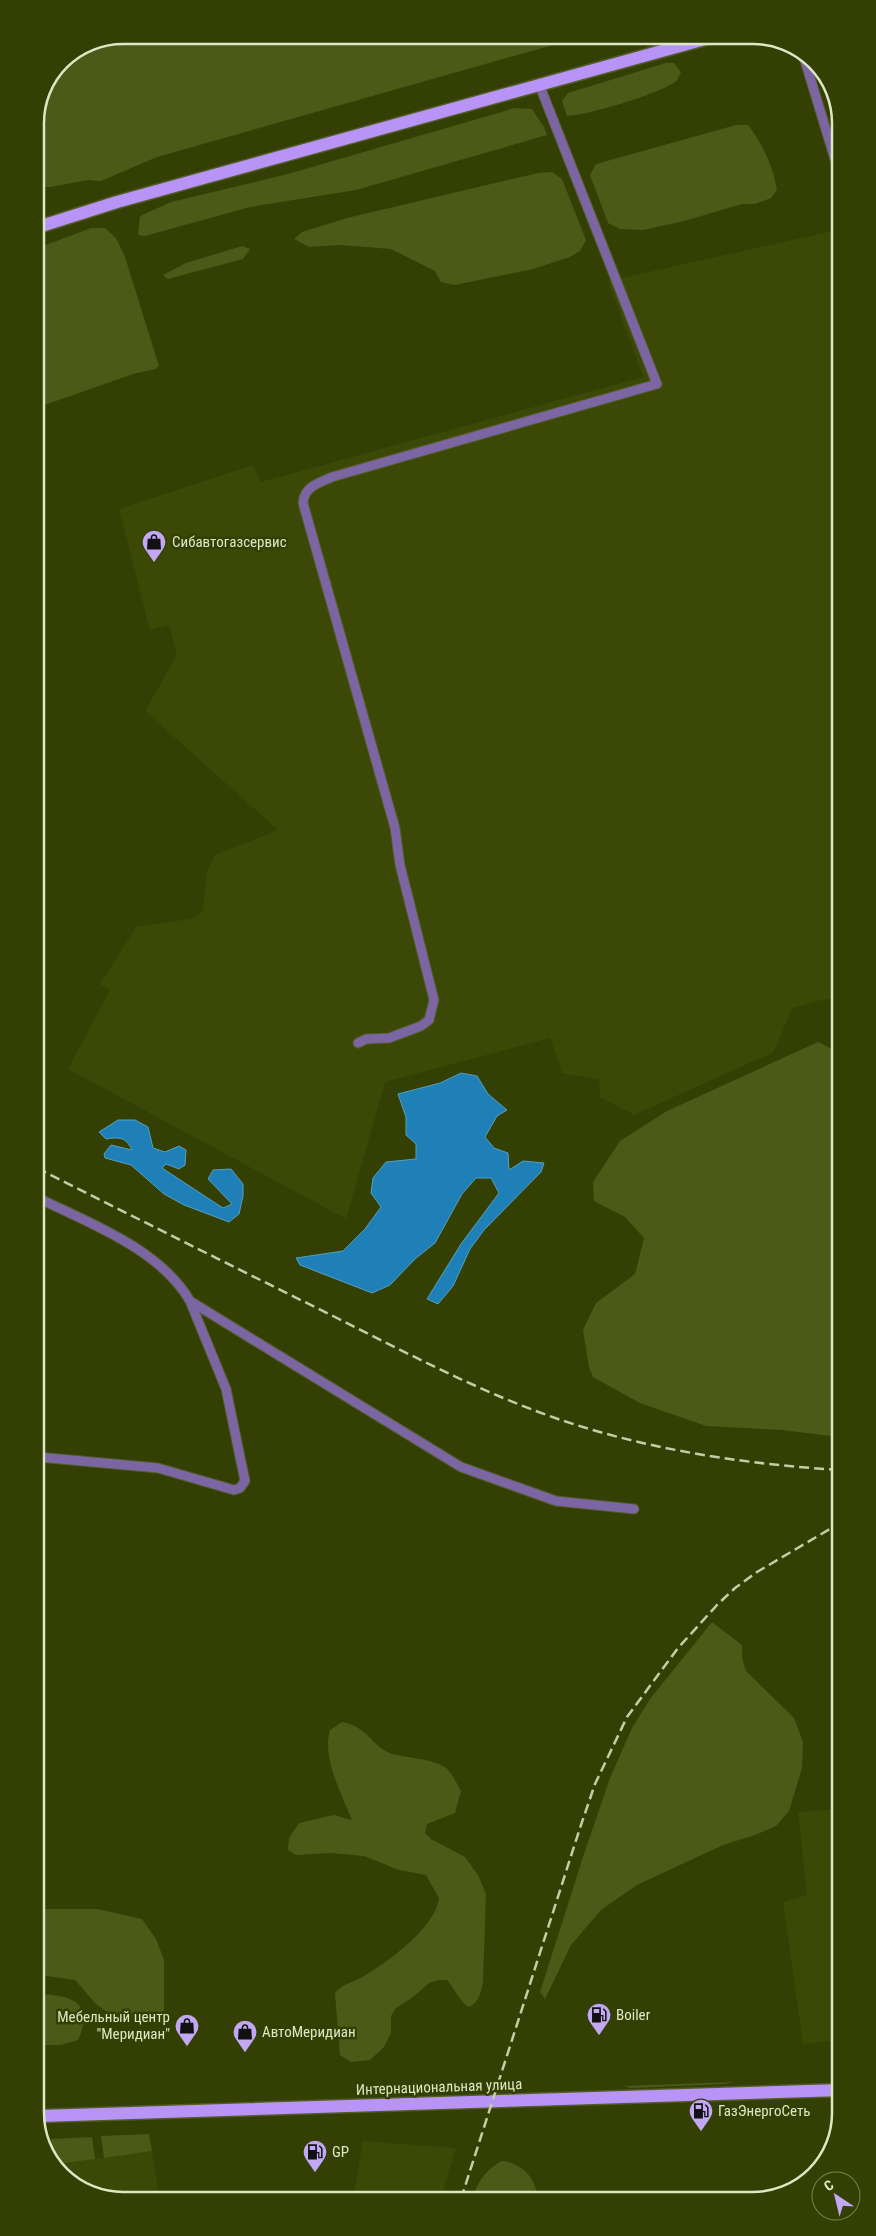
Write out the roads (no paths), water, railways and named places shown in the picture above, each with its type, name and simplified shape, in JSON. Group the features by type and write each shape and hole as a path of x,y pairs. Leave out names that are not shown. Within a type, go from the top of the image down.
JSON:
{"main road":[{"path":"44,225 127,199 686,44"},
{"name":"Интернациональная улица","path":"44,2116 832,2090"}],"street":[{"path":"806,64 832,150"},
{"path":"358,1043 366,1038 389,1038 420,1026 429,1020 434,1000 400,865 395,828 303,503 304,495 309,488 332,477 657,384 539,84"},
{"path":"44,1201 128,1244 175,1278 190,1301 226,1389 245,1477 240,1488 234,1490 158,1468 44,1458"},
{"path":"190,1301 461,1467 556,1501 634,1509"}],"water":[{"path":"461,1073 477,1076 488,1094 507,1110 497,1116 485,1137 494,1148 508,1153 509,1170 523,1161 544,1163 541,1172 484,1230 470,1249 453,1286 438,1304 427,1299 461,1244 499,1193 491,1178 476,1178 462,1194 435,1243 415,1259 390,1285 372,1293 300,1265 296,1258 343,1251 365,1229 381,1207 371,1193 373,1178 386,1162 416,1159 416,1144 406,1135 406,1117 398,1094 440,1083"},
{"path":"118,1120 135,1120 148,1127 153,1148 165,1152 179,1146 186,1150 185,1165 179,1169 166,1164 162,1168 223,1208 232,1204 208,1179 213,1170 231,1169 243,1184 243,1196 239,1214 229,1222 184,1205 164,1194 131,1165 105,1158 104,1154 111,1145 132,1150 125,1140 118,1138 106,1139 99,1132"}],"railway":[{"path":"44,1172 416,1358 500,1397 558,1419 627,1439 697,1454 768,1464 832,1469"},
{"path":"463,2192 595,1784 627,1717 678,1648 735,1588 757,1572 832,1528"}],"place":[{"name":"Сибавтогазсервис","path":"154,563"},
{"name":"Boiler","path":"599,2036"},
{"name":"Мебельный центр \"Меридиан\"","path":"187,2047"},
{"name":"АвтоМеридиан","path":"245,2053"},
{"name":"ГазЭнергоСеть","path":"701,2132"},
{"name":"GP","path":"315,2173"}]}
